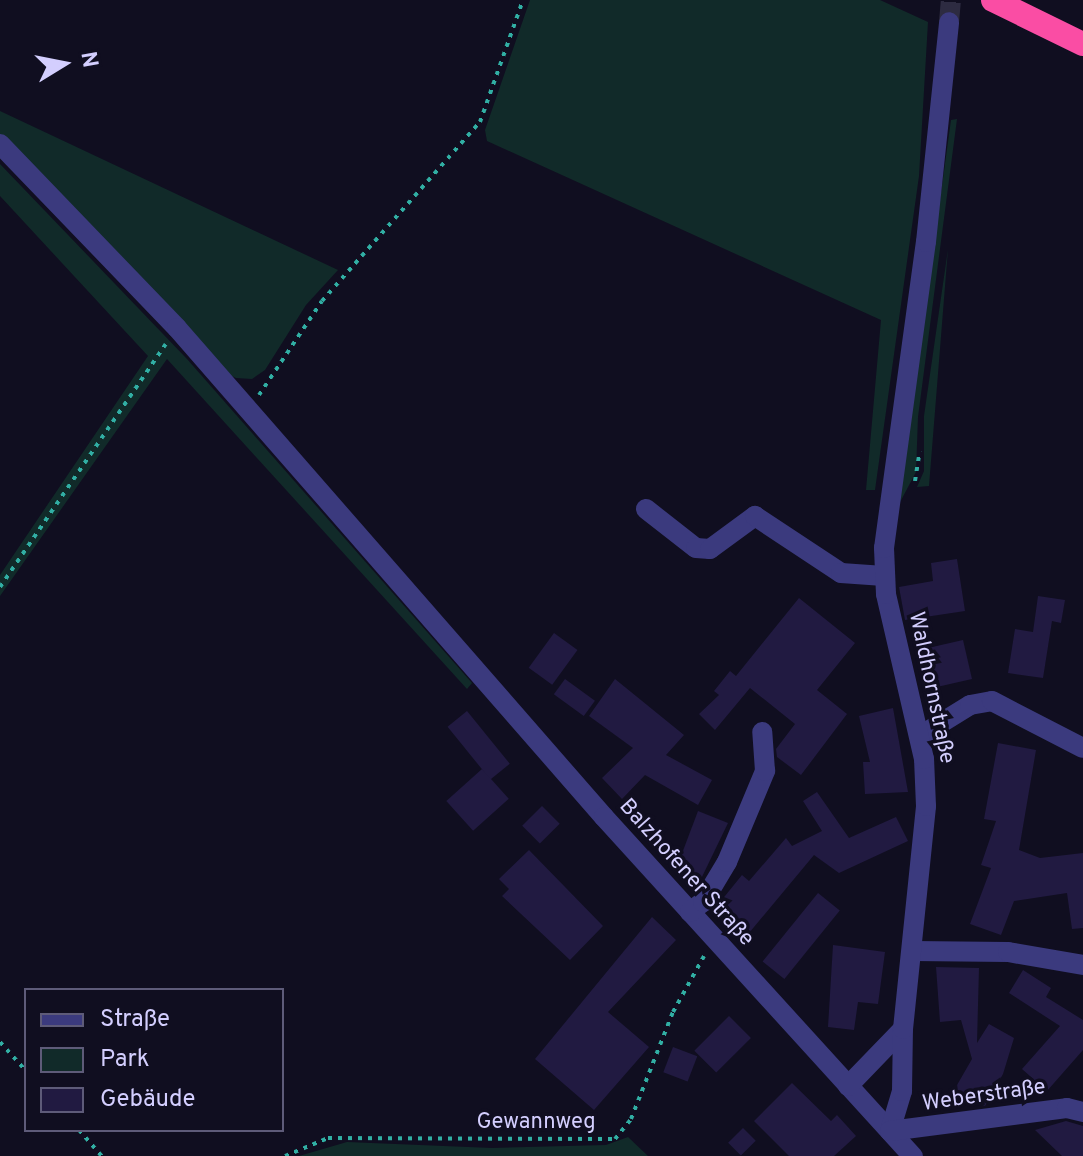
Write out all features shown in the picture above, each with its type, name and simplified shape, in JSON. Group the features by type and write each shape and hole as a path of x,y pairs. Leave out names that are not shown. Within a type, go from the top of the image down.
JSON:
{"highway":[{"path":"993,0 1083,44"}],"street":[{"name":"Waldhornstraße","path":"890,1131 902,1091 903,1029 926,806 920,736 884,576 887,500 926,242 949,22"},
{"name":"Balzhofener Straße","path":"0,144 177,328 715,941 913,1156"},
{"path":"646,509 696,548 710,549 755,516 841,573 884,576"},
{"path":"920,736 970,705 992,701 1083,748"},
{"path":"690,912 703,902 727,862 765,771 762,732"},
{"path":"913,951 1008,952 1083,965"},
{"path":"848,1086 903,1029"},
{"name":"Weberstraße","path":"890,1131 1067,1108 1083,1112"}],"path":[{"path":"246,408 270,385 322,301 480,122 523,0"},
{"path":"0,587 177,328"},
{"name":"Gewannweg","path":"285,1156 328,1138 615,1139 631,1119 673,1012 715,941"},
{"path":"0,1042 24,1069"},
{"path":"81,1132 102,1156"}],"green space":[{"path":"530,0 880,0 928,22 919,176 875,490 866,490 881,320 487,141 485,130"},
{"path":"0,111 338,270 306,305 265,370 252,379 236,378 222,371 0,139"},
{"path":"957,119 918,417 916,472 898,506 951,120"},
{"path":"0,164 187,359 472,683 467,689 167,359 0,596 0,575 148,356 0,196"},
{"path":"948,249 929,486 917,487 924,471 924,416"},
{"path":"628,1137 648,1156 299,1156 347,1142 492,1148 606,1145"}],"building":[{"path":"957,559 965,611 905,620 899,587 933,581 931,563"},
{"path":"1038,596 1065,600 1061,623 1052,621 1043,678 1008,673 1015,629 1033,632"},
{"path":"799,598 855,643 817,690 847,714 801,775 777,757 776,749 795,724 750,688 715,730 699,714 719,695 714,691 730,671 736,676"},
{"path":"554,633 577,650 552,685 529,668"},
{"path":"963,640 972,679 937,687 928,648"},
{"path":"565,679 595,701 584,716 554,694"},
{"path":"615,679 684,735 666,755 712,780 698,805 645,775 622,799 602,778 633,748 589,716"},
{"path":"893,708 908,792 865,794 863,762 870,762 859,716"},
{"path":"467,711 510,764 490,780 448,727"},
{"path":"998,743 1036,750 1019,850 1040,858 1083,853 1083,928 1072,929 1067,893 1014,901 1001,935 970,924 991,868 981,865 996,821 984,819"},
{"path":"482,769 509,799 473,831 446,801"},
{"path":"817,792 849,838 896,817 908,841 839,873 814,855 744,939 712,912 742,875 749,881 786,838 792,846 822,831 803,801"},
{"path":"542,806 560,824 540,843 522,826"},
{"path":"698,811 728,823 700,881 675,872"},
{"path":"529,850 603,926 570,960 502,896 509,889 499,879"},
{"path":"818,893 840,911 784,979 763,961"},
{"path":"652,917 676,940 608,1012 649,1047 594,1110 535,1059"},
{"path":"833,945 885,952 878,1004 858,1002 854,1030 828,1027"},
{"path":"936,967 979,968 977,1043 989,1024 1014,1038 1003,1074 985,1106 953,1092 972,1059 961,1020 940,1022"},
{"path":"1023,970 1051,988 1046,997 1083,1020 1083,1050 1047,1091 1022,1069 1060,1026 1009,993"},
{"path":"729,1016 751,1038 716,1073 694,1051"},
{"path":"673,1047 697,1056 688,1082 663,1072"},
{"path":"792,1083 831,1121 837,1115 856,1136 834,1156 789,1156 754,1121"},
{"path":"1066,1121 1083,1126 1083,1156 1062,1156 1035,1130"},
{"path":"743,1128 756,1141 741,1156 728,1143"}],"tunnel":[{"path":"949,22 951,0"}]}
